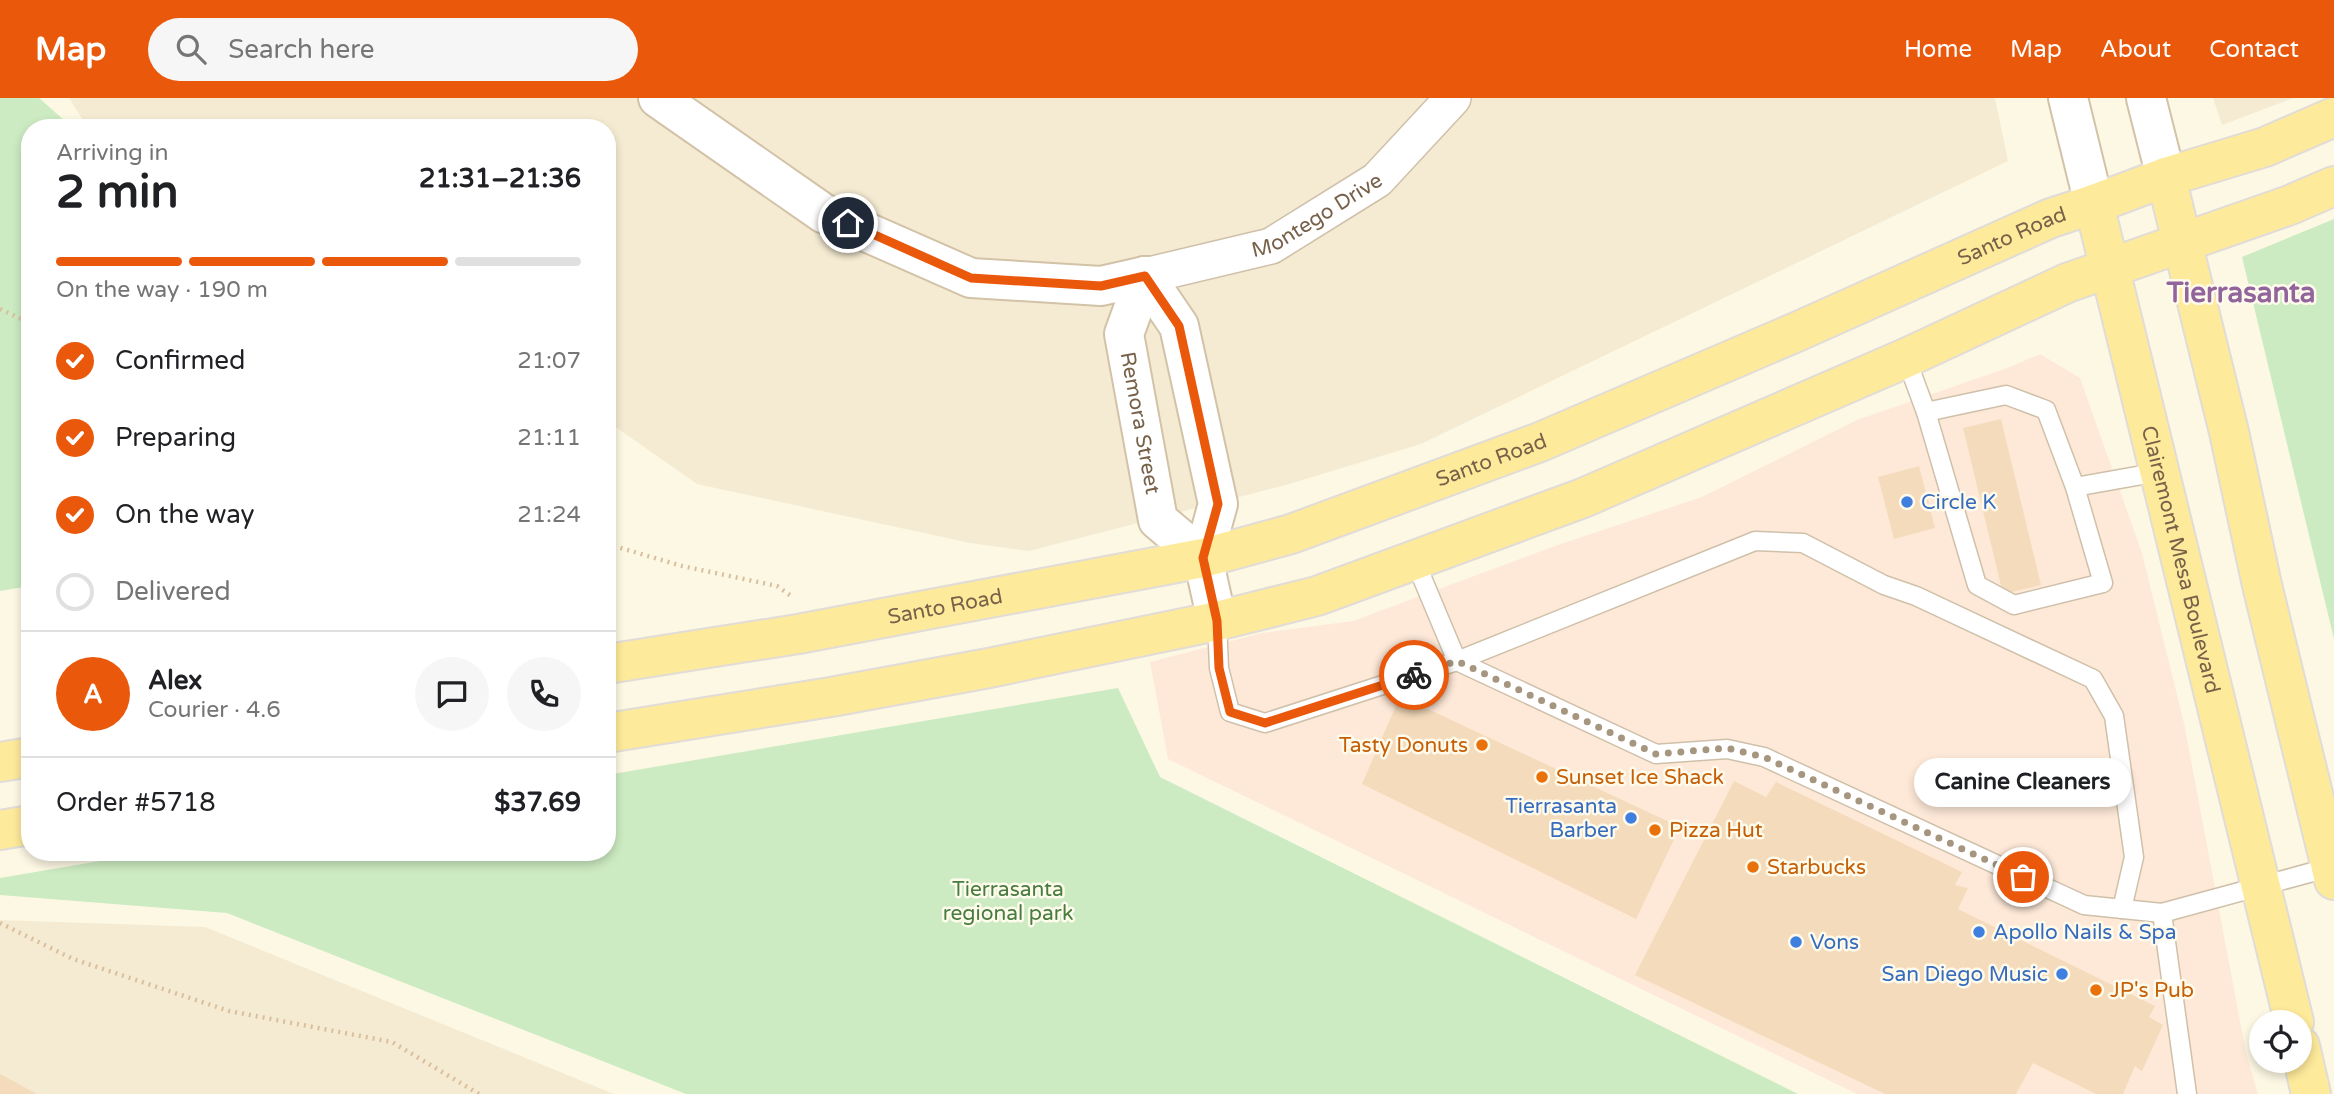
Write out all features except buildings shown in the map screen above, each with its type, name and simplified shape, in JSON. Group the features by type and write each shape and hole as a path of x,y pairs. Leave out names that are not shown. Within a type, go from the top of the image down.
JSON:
{"main road":[{"name":"Santo Road","path":"616,662 835,626 1203,558 1291,534 1540,442 1801,330 2051,218 2166,177 2265,147 2334,117"},
{"path":"2166,177 2229,432 2265,598 2332,874"},
{"path":"616,731 949,675 1217,621 1317,596 1583,498 1906,358 2067,283 2290,205 2334,186"},
{"name":"Clairemont Mesa Boulevard","path":"2094,204 2291,1010"},
{"path":"0,762 21,758"},
{"path":"0,830 21,826"},
{"path":"2306,1073 2311,1094"}],"street":[{"path":"658,98 823,213 971,278 1101,286 1145,276 1179,326 1218,504 1203,558 1217,621"},
{"name":"Montego Drive","path":"1145,276 1271,246 1377,180 1453,98"},
{"name":"Clairemont Mesa Boulevard","path":"2068,98 2094,204"},
{"path":"2146,98 2166,177"},
{"name":"Remora Street","path":"1145,276 1124,334 1158,520 1203,558"}],"lane":[{"path":"1906,358 1926,412 1977,585 2014,605 2103,583 2075,486 2046,410 2006,395 1926,412"},
{"path":"2075,486 2159,472"},
{"path":"1217,621 1219,668 1230,712 1265,723 1457,661 1755,541 1803,543 1884,585 1916,596 2094,679 2113,716 2134,857 2122,909"},
{"path":"1415,561 1457,661 1656,754 1727,748 1764,757 2084,905 2162,913 2261,887 2332,874"},
{"path":"2162,913 2187,1094"}],"path":[{"path":"0,309 21,319"},
{"path":"616,547 682,566 777,586 835,626"},
{"path":"0,923 73,959 229,1011 392,1042 479,1094"}],"shaded area":[{"path":"69,98 1995,98 2008,161 1421,444 1286,485 1029,551 970,543 697,484 616,427 616,119 82,119"},
{"path":"2213,98 2293,98 2222,125"},
{"path":"2040,354 2080,378 2142,553 2184,723 2249,1073 2252,1073 2258,1094 1857,1094 1168,759 1150,662 1262,633 1353,621 1555,546 1702,497 1857,420"},
{"path":"0,920 205,927 614,1094 0,1094"}],"green space":[{"path":"0,98 39,98 63,119 21,119 21,588 0,591"},
{"path":"2334,219 2334,639 2242,257"},
{"name":"Tierrasanta regional park","path":"1118,688 1160,777 1798,1094 686,1094 227,913 0,895 0,878 100,861 616,861 616,773"}],"way so far":[{"path":"1414,675 1457,661 1656,754 1727,748 1764,757 2023,877"}],"place":[{"name":"Circle K","path":"1907,502"},
{"name":"Tasty Donuts","path":"1482,745"},
{"name":"Sunset Ice Shack","path":"1542,777"},
{"name":"Tierrasanta Barber","path":"1631,818"},
{"name":"Pizza Hut","path":"1655,830"},
{"name":"Starbucks","path":"1753,867"},
{"name":"Canine Cleaners","path":"2023,877"},
{"name":"Apollo Nails & Spa","path":"1979,932"},
{"name":"Vons","path":"1796,942"},
{"name":"San Diego Music","path":"2062,974"},
{"name":"JP's Pub","path":"2096,990"}],"district":[{"name":"Tierrasanta","path":"2241,292"}],"route":[{"path":"848,223 971,278 1101,286 1145,276 1179,326 1218,504 1203,558 1217,621 1219,668 1230,712 1265,723 1414,675"}]}
